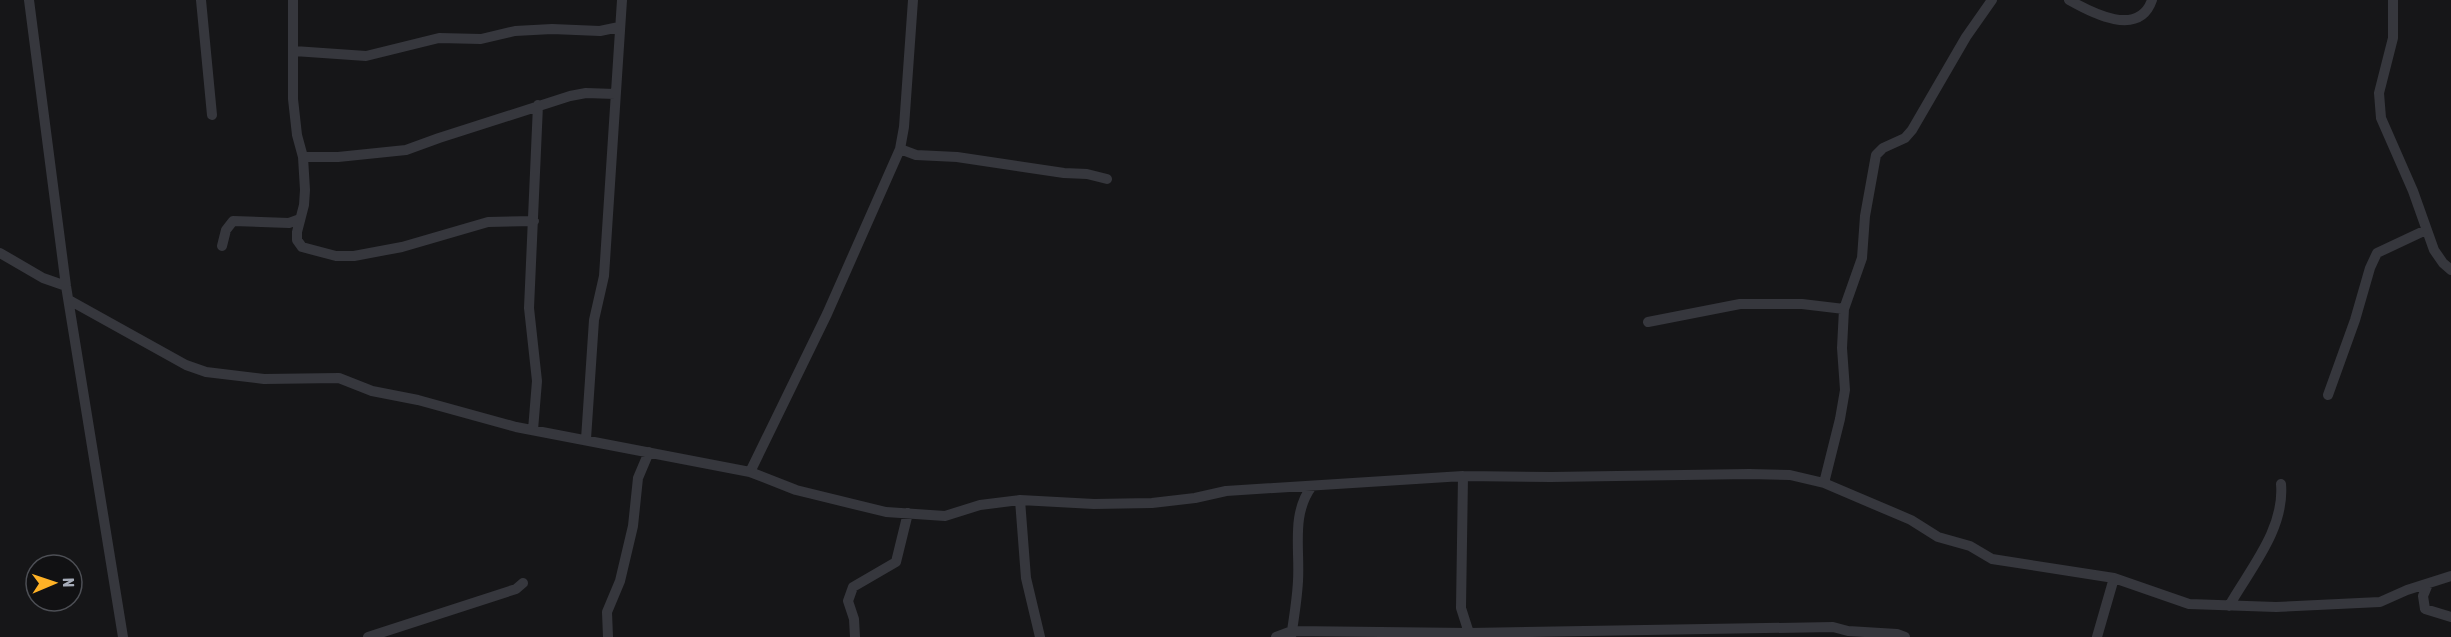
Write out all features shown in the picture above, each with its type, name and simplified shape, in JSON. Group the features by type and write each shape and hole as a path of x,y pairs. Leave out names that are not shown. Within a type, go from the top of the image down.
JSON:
{"street":[{"path":"29,0 66,286 123,637"},
{"path":"201,0 212,115"},
{"path":"293,0 294,117 303,156 305,198 295,221 297,240 302,247 336,256 354,256 402,247 488,222 534,221"},
{"path":"586,439 594,320 604,273 622,0"},
{"path":"750,472 827,314 900,149 904,127 913,0"},
{"path":"1824,483 1845,390 1842,348 1844,309 1862,258 1865,216 1876,155 1883,148 1905,138 1912,130 1966,37 1992,0"},
{"path":"2069,0 2091,13 2120,20 2142,15 2152,0"},
{"path":"2393,0 2393,38 2379,93 2381,118 2413,191 2426,230 2438,256 2451,270"},
{"path":"294,51 366,56 382,54 439,38 474,39 515,31 552,29 600,31 619,27"},
{"path":"303,156 338,157 406,150 577,94 615,94"},
{"path":"533,430 537,381 529,308 538,105"},
{"path":"900,149 916,155 957,156 1064,173 1087,174 1107,179"},
{"path":"222,246 226,230 233,221 295,221"},
{"path":"2328,395 2377,253 2426,230"},
{"path":"0,253 43,278 66,286"},
{"path":"69,300 186,364 206,372 264,379 339,378 372,391 533,430 750,472 796,490 886,512 945,516 980,505 1020,500 1094,504 1152,503 1195,498 1226,491 1463,476 1790,475 1824,483 1901,515 1938,537 1970,546 1992,559 2114,578 2189,604 2276,607 2380,602 2407,590 2451,576"},
{"path":"1648,322 1740,304 1802,304 1844,309"},
{"path":"608,637 607,612 620,581 633,526 638,478 649,452"},
{"path":"1463,476 1461,608 1465,635"},
{"path":"2229,606 2276,522 2282,502 2281,484"},
{"path":"1291,634 1298,579 1299,517 1303,498 1312,486"},
{"path":"1295,487 1303,498"},
{"path":"1020,500 1026,578 1040,637"},
{"path":"855,637 854,619 848,601 853,587 896,562 908,513"},
{"path":"2097,637 2114,578"},
{"path":"368,637 516,589 523,583"},
{"path":"2428,584 2423,596 2425,609 2451,617"},
{"path":"1276,637 1291,634 1612,634 1833,627 1848,631 1887,633 1905,637"}]}
